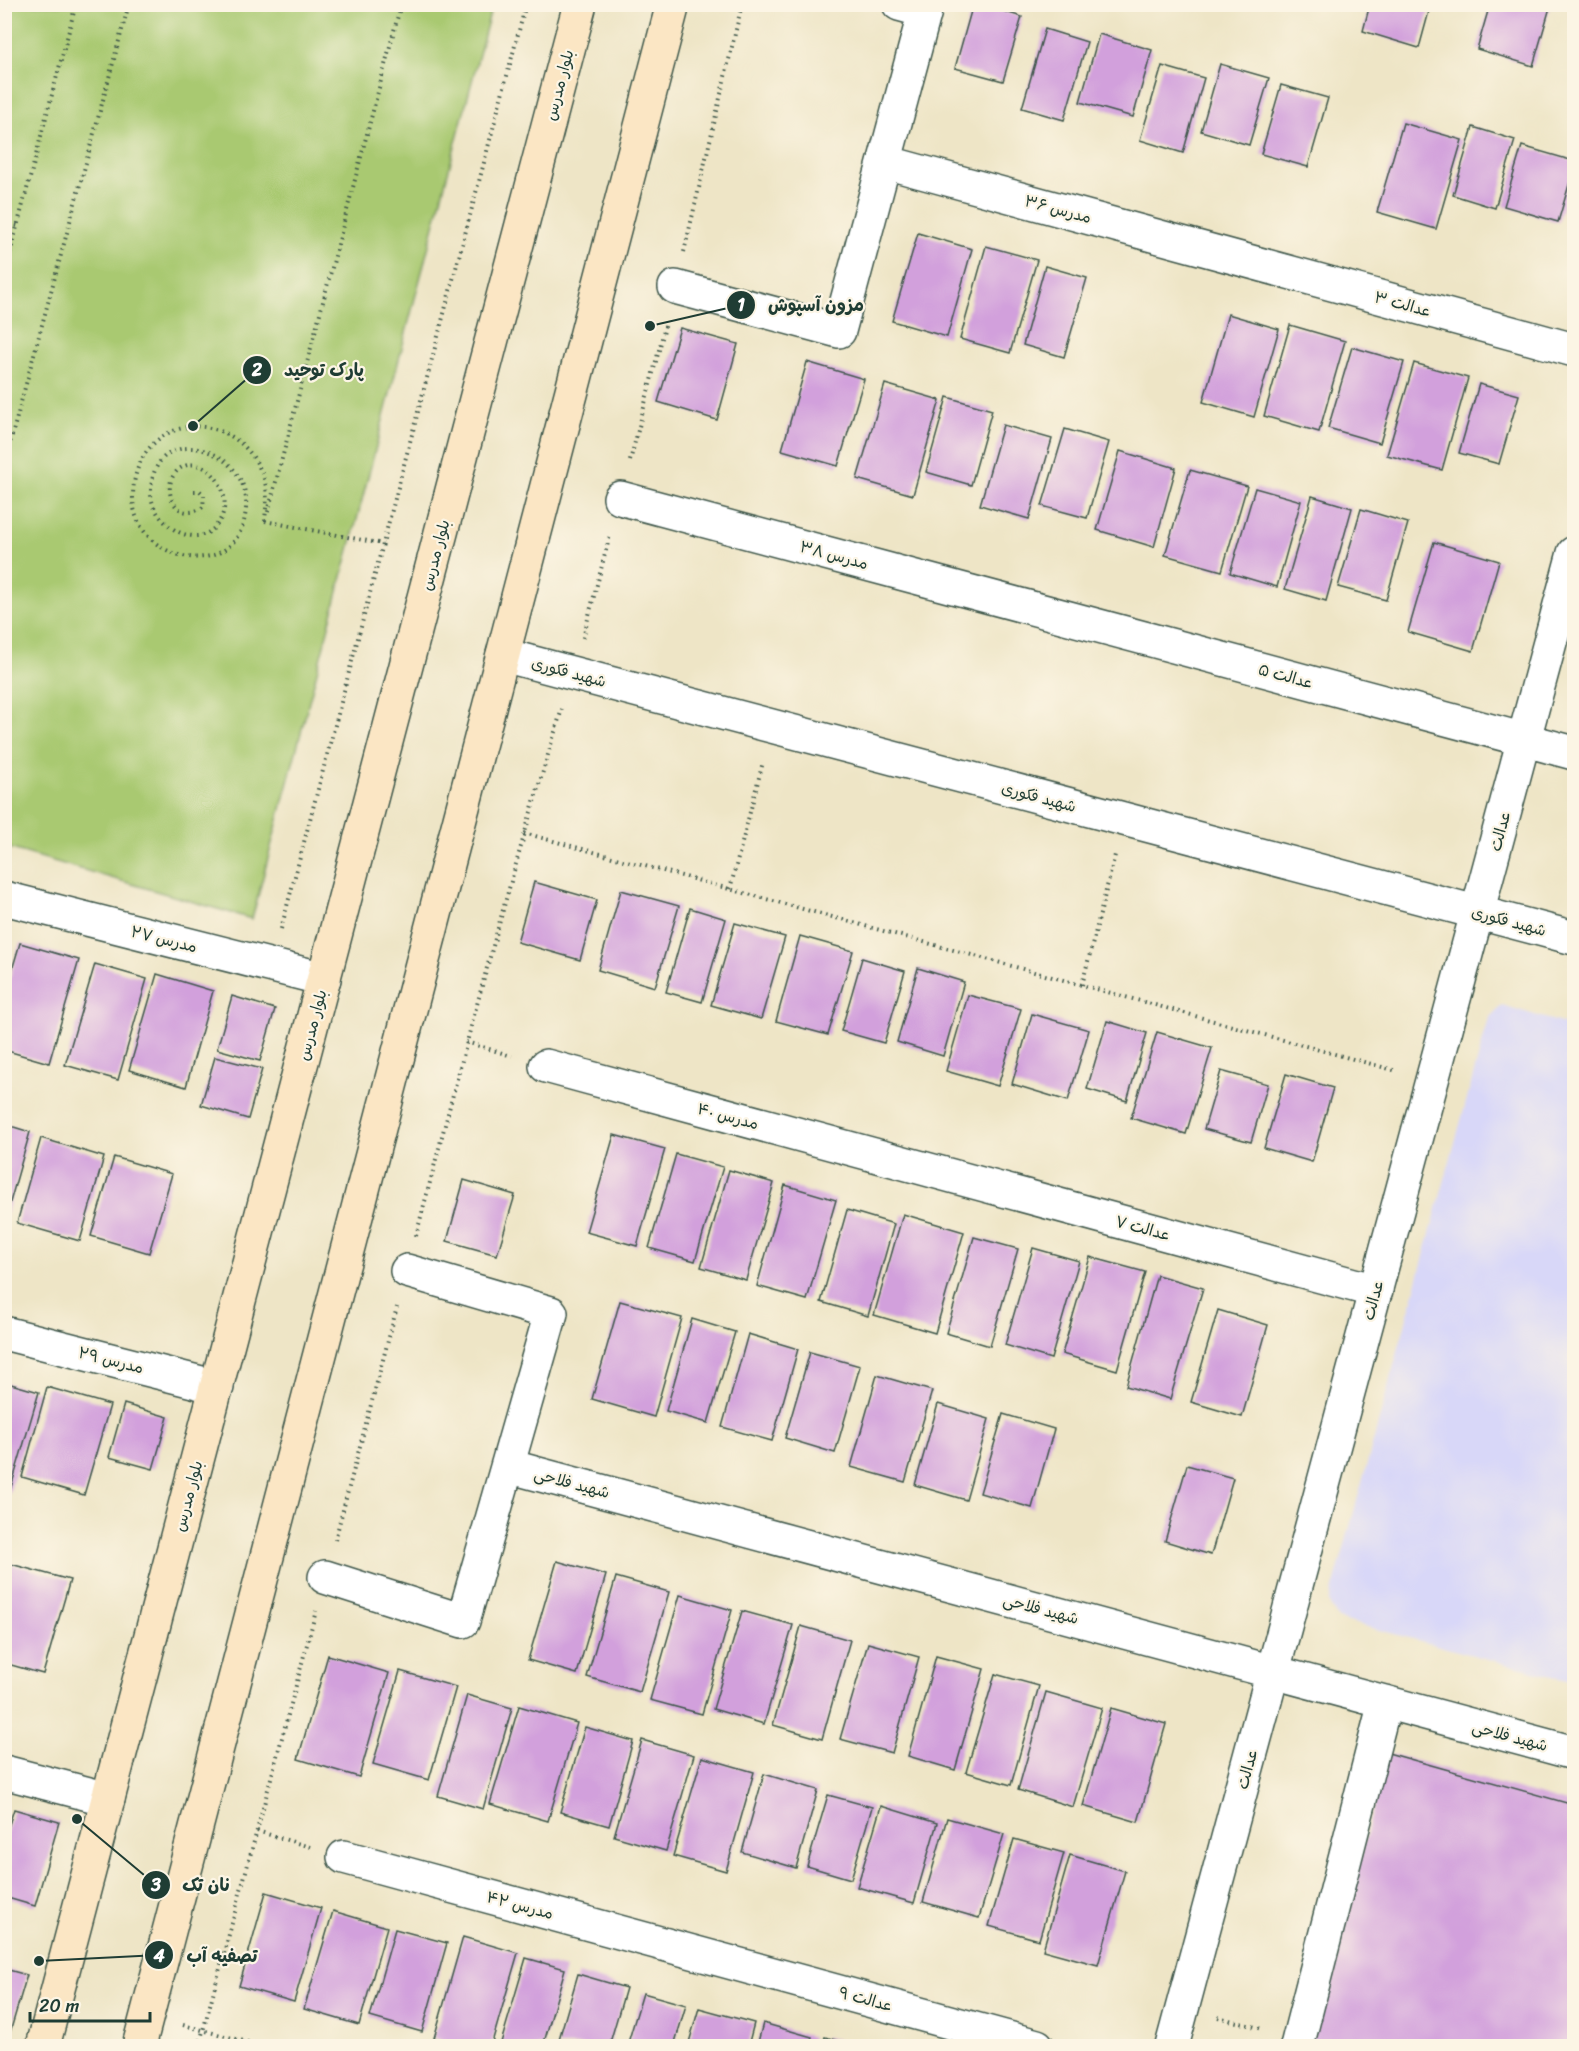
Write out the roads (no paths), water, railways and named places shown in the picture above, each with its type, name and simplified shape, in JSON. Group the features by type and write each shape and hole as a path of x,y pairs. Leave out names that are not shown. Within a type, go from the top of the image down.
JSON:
{"main road":[{"name":"بلوار مدرس","path":"43,2046 580,4"},
{"path":"143,2031 673,4"}],"street":[{"path":"675,287 839,331 925,11 900,4"},
{"name":"مدرس ۳۶","path":"885,162 1231,257"},
{"name":"عدالت ۳","path":"1231,257 1575,350"},
{"name":"مدرس ۳۸","path":"620,498 1048,613"},
{"name":"عدالت","path":"1172,2046 1575,553"},
{"name":"عدالت ۵","path":"1048,613 1575,753"},
{"name":"شهید فکوری","path":"503,655 1575,938"},
{"name":"مدرس ۲۷","path":"4,898 324,979"},
{"name":"مدرس ۴۰","path":"546,1066 910,1165"},
{"name":"عدالت ۷","path":"910,1165 1376,1291"},
{"path":"325,1577 463,1621 551,1313 407,1271"},
{"name":"مدرس ۲۹","path":"4,1333 217,1387"},
{"name":"شهید فلاحی","path":"508,1466 1575,1753"},
{"path":"1298,2043 1385,1702"},
{"path":"4,1772 108,1799"},
{"name":"مدرس ۴۲","path":"344,1857 695,1952"},
{"name":"عدالت ۹","path":"695,1952 1037,2046"}],"place":[{"name":"مزون آسپوش","path":"650,326"},
{"name":"پارک توحید","path":"193,426"},
{"name":"نان تک","path":"77,1819"},
{"name":"تصفیه آب","path":"39,1961"}]}
